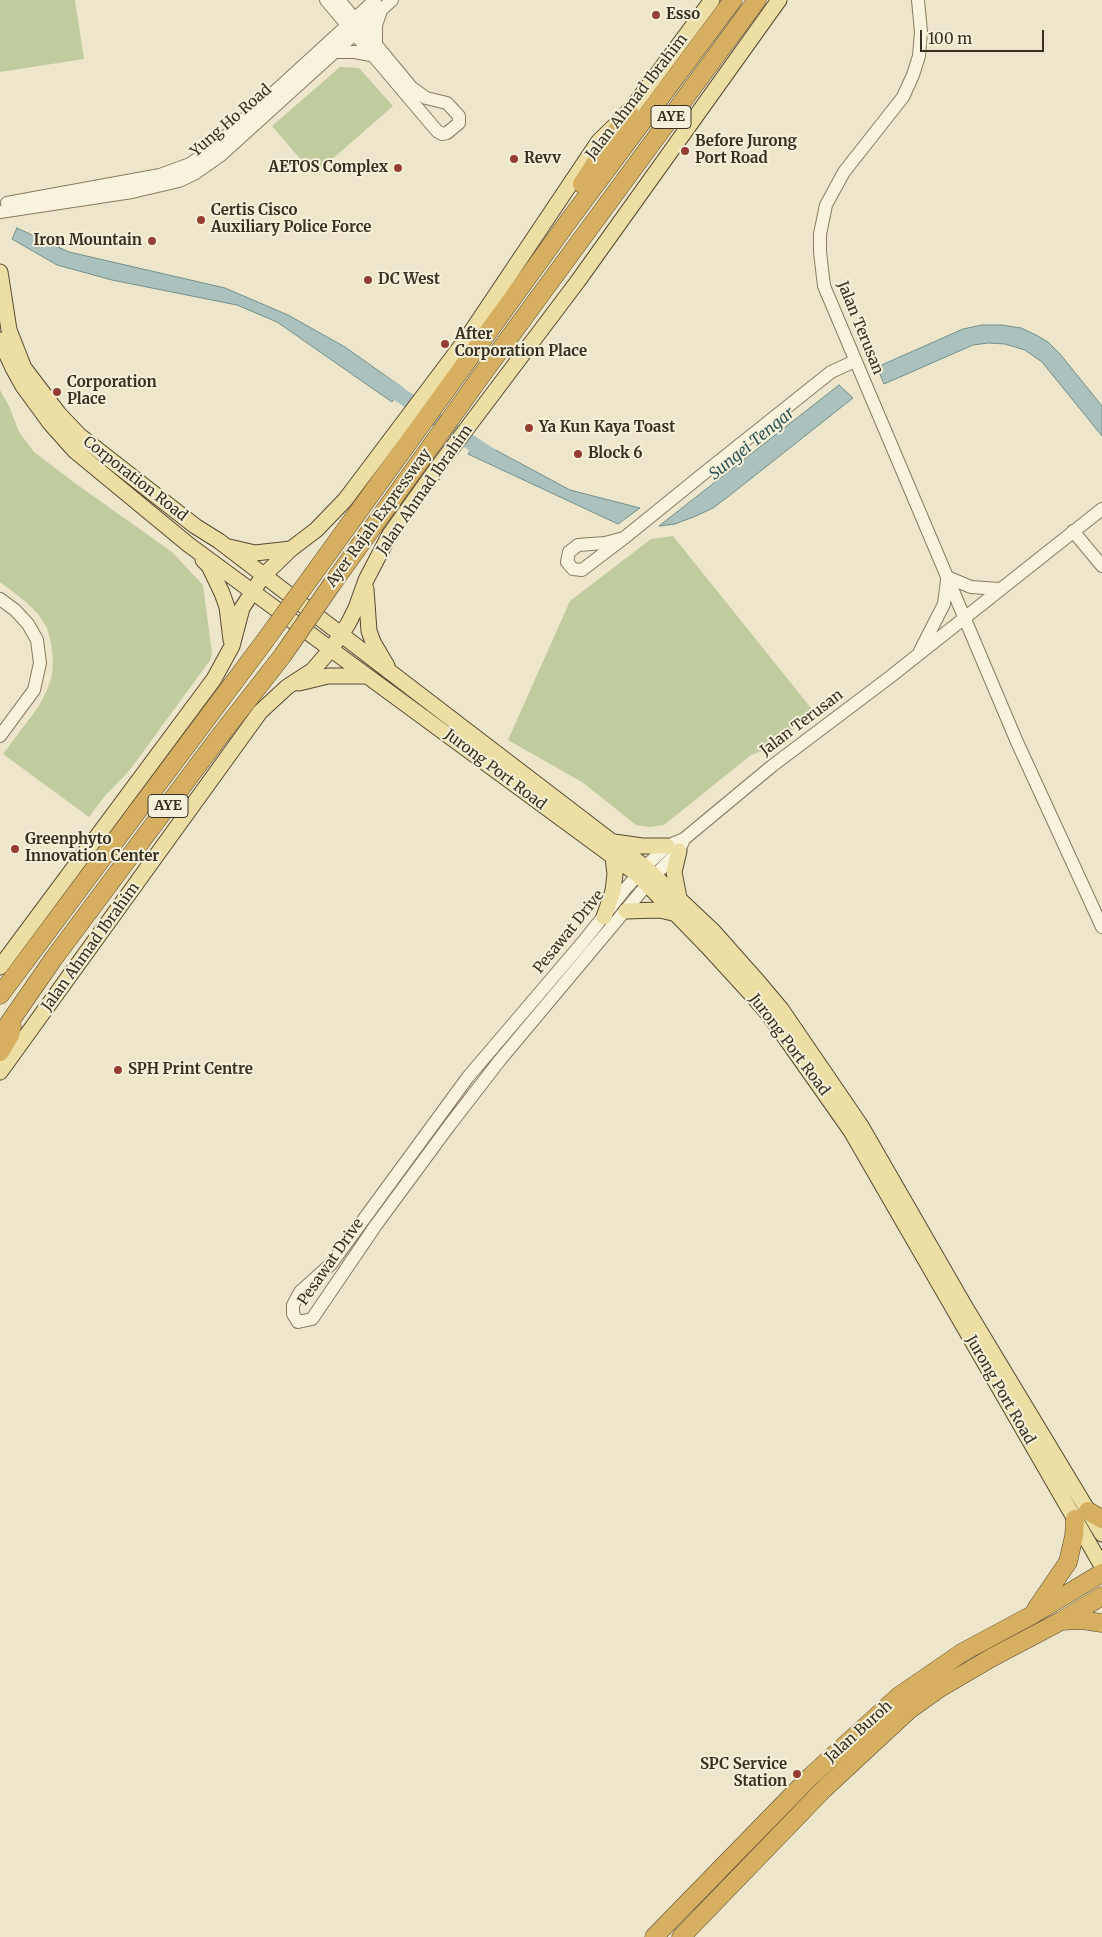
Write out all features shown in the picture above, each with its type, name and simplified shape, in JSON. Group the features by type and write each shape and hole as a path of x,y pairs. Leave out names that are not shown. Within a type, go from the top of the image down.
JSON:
{"highway":[{"name":"Ayer Rajah Expressway","path":"0,995 314,573 430,400 561,231 733,0"},
{"name":"Ayer Rajah Expressway","path":"0,1036 54,958 213,745 283,655 434,442 757,0"},
{"path":"561,231 562,218 628,112"},
{"path":"0,1052 10,1035 11,1021"},
{"path":"1032,1615 1068,1562 1074,1536 1088,1516"},
{"name":"Jalan Buroh","path":"654,1937 811,1776 891,1702 931,1672 963,1652 1032,1615 1102,1573"},
{"name":"Jalan Buroh","path":"681,1937 824,1789 909,1710 940,1688 1102,1596"},
{"path":"1061,1621 1082,1620 1102,1624"}],"main road":[{"name":"Jalan Ahmad Ibrahim","path":"430,400 472,330 599,141 628,112 712,0"},
{"name":"Jalan Ahmad Ibrahim","path":"0,1072 260,712 287,687 313,670 331,649 356,608 366,580 390,534 448,453 578,281 779,0"},
{"name":"Corporation Road","path":"0,272 5,312 24,368 59,414 80,436 195,526 219,542 340,635"},
{"name":"Corporation Road","path":"0,340 12,368 23,386 50,424 75,451 189,544 331,649"},
{"path":"0,967 214,679 232,646 242,608 262,576 291,549 316,530 411,426"},
{"path":"219,542 233,548 255,553 291,549"},
{"path":"189,544 209,566 222,593 227,607 232,646"},
{"path":"366,580 369,631 373,642 392,673"},
{"name":"Jurong Port Road","path":"340,635 612,842 647,876 677,914 770,1016 852,1131 1088,1516 1102,1534"},
{"name":"Jurong Port Road","path":"331,649 613,857 647,876 679,898 713,931 781,1009 861,1126 1088,1516 1102,1566"},
{"path":"287,687 324,677 366,676"},
{"path":"612,842 642,846 677,845 674,872 679,898"},
{"path":"604,917 614,891 616,874 613,857"},
{"path":"626,911 660,910 677,914"}],"street":[{"name":"Jalan Terusan","path":"918,0 921,32 919,56 913,75 898,104 844,172 826,205 820,252 824,286 947,577 966,617"},
{"path":"334,1 355,4 381,2 373,50"},
{"path":"334,1 437,131 442,134 447,133 459,123 459,116 447,103 426,98 412,88 373,50"},
{"path":"334,1 330,48 355,52 373,50"},
{"name":"Yung Ho Road","path":"0,212 132,192 161,186 187,177 220,155 330,48 381,2"},
{"name":"Yung Ho Road","path":"0,204 160,175 190,164 213,148 330,48"},
{"path":"624,538 831,372 856,361"},
{"name":"Jalan Terusan","path":"647,876 677,845 772,766 919,654 1102,508"},
{"path":"1073,531 1102,566"},
{"path":"919,654 944,604 947,577 971,587 1000,589"},
{"path":"0,599 15,610 28,624 36,640 40,663 34,690 0,736"},
{"path":"966,617 1017,742 1098,909 1102,927"},
{"name":"Pesawat Drive","path":"647,876 626,911 500,1060 449,1126 376,1224 312,1319 298,1322 293,1314 293,1305 300,1292 331,1264 468,1077 604,917 647,876"}],"green space":[{"path":"0,0 75,0 84,59 0,72"},
{"path":"340,67 359,68 393,106 314,175 272,126"},
{"path":"0,390 10,408 19,432 34,452 172,552 203,585 212,653 211,659 129,771 104,797 89,817 3,754 39,706 52,675 53,660 47,628 38,614 25,601 0,582"},
{"path":"673,536 815,713 767,749 751,755 664,825 650,827 636,825 582,782 508,740 570,601 651,539"}],"water":[{"path":"17,228 69,252 225,288 288,315 345,347 403,388 392,402 277,322 237,305 112,280 57,265 12,239"},
{"path":"982,325 1002,325 1021,328 1048,342 1102,406 1102,436 1042,362 1025,350 1005,344 988,343 973,345 884,384 877,367 963,329"},
{"path":"839,385 853,398 729,496 713,508 696,516 675,524 659,526"},
{"path":"477,440 570,490 640,508 618,524 468,454"}],"waterway":[{"path":"381,382 491,456"}],"place":[{"name":"Esso","path":"656,15"},
{"name":"Before Jurong Port Road","path":"685,151"},
{"name":"Revv","path":"514,159"},
{"name":"AETOS Complex","path":"398,168"},
{"name":"Certis Cisco Auxiliary Police Force","path":"201,220"},
{"name":"Iron Mountain","path":"152,241"},
{"name":"DC West","path":"368,280"},
{"name":"After Corporation Place","path":"445,344"},
{"name":"Corporation Place","path":"57,392"},
{"name":"Ya Kun Kaya Toast","path":"529,428"},
{"name":"Block 6","path":"578,454"},
{"name":"Greenphyto Innovation Center","path":"15,849"},
{"name":"SPH Print Centre","path":"118,1070"},
{"name":"SPC Service Station","path":"797,1774"}],"water label":[{"name":"Sungei Tengar","path":"752,444"}]}
